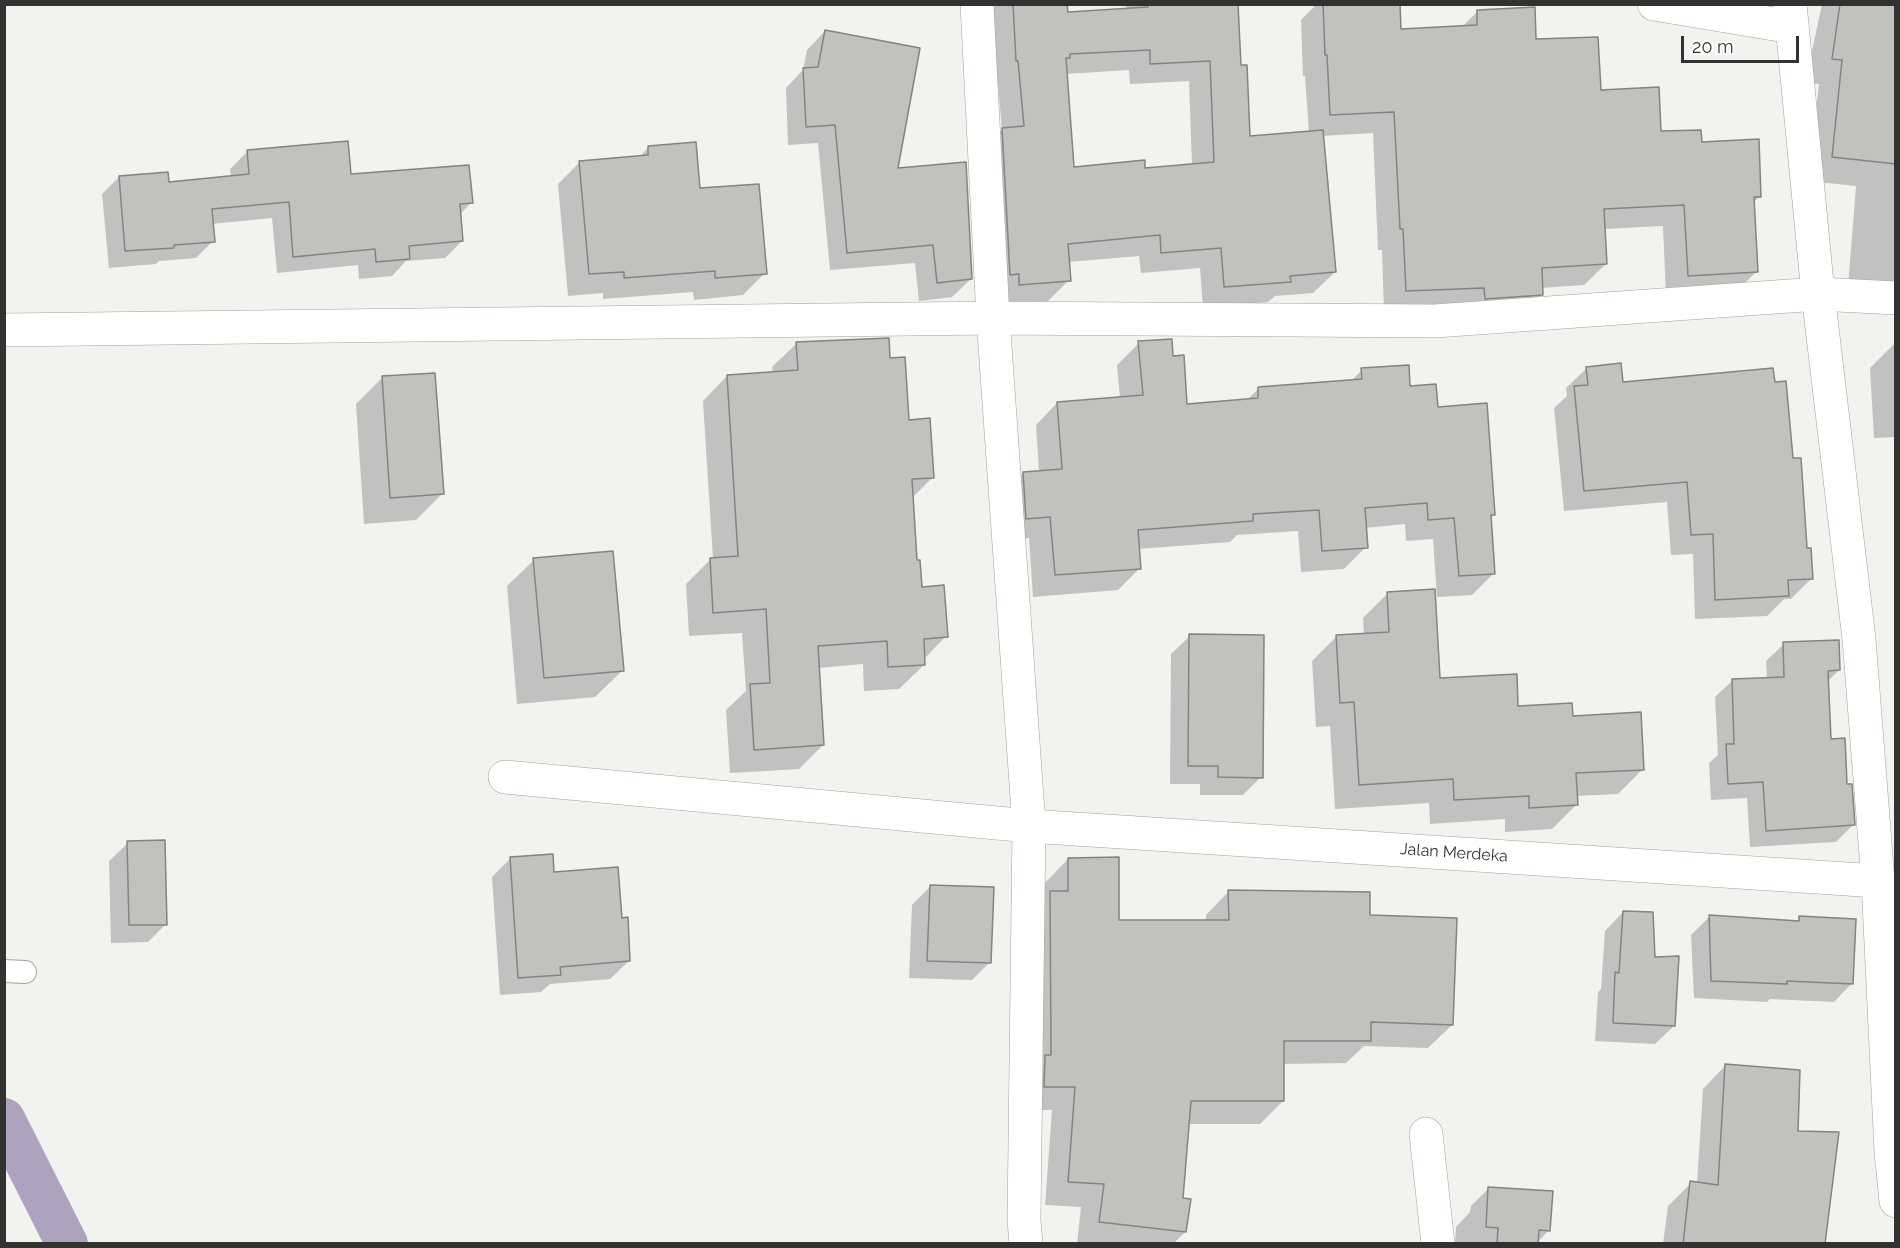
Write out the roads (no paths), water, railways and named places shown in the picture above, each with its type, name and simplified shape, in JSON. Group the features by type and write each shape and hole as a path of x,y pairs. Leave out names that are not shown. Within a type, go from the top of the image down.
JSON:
{"street":[{"path":"977,4 993,318 1029,826 1024,1220 1026,1244"},
{"path":"1654,4 1791,16 1818,294 1859,639 1878,880 1891,1152 1896,1201"},
{"path":"4,330 993,318 1435,321 1818,294 1896,298"},
{"name":"Jalan Merdeka","path":"505,777 1029,826 1878,880"},
{"path":"1426,1134 1438,1244"}],"waterway":[{"path":"4,1119 67,1244"}]}
